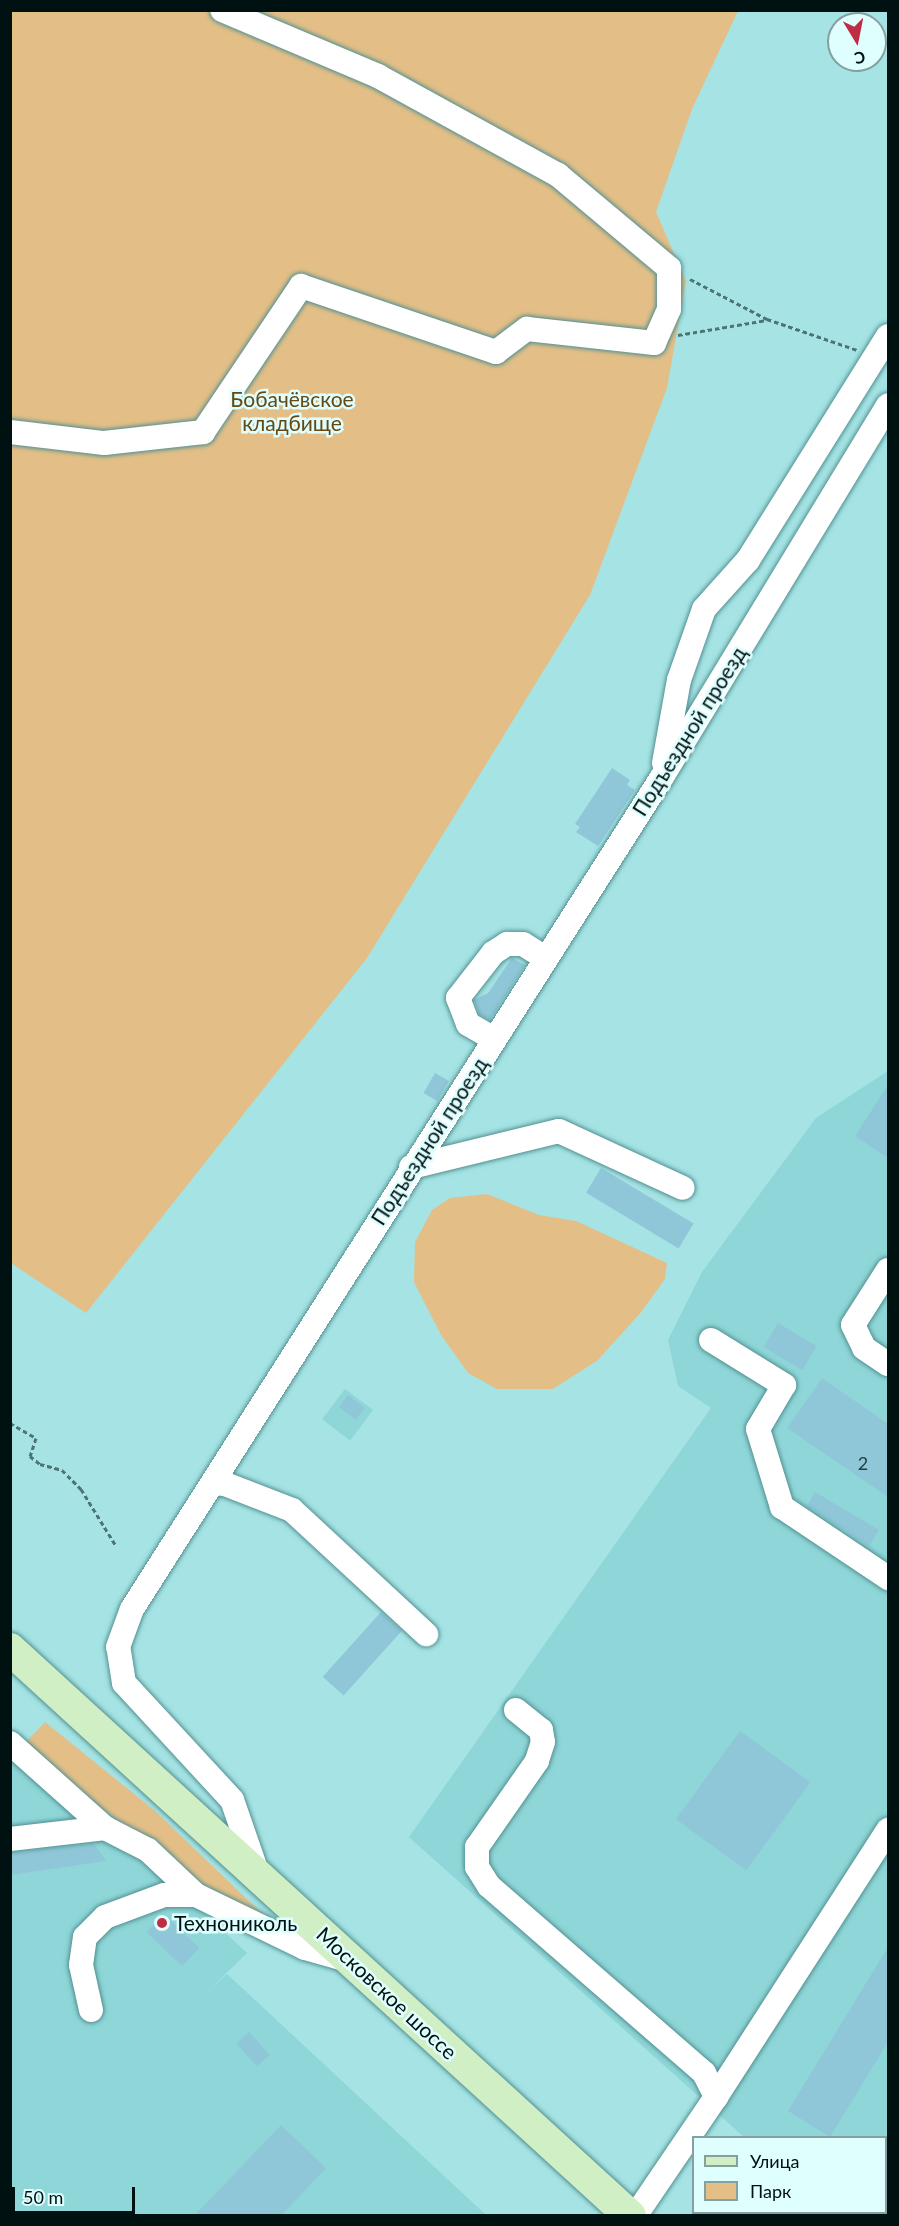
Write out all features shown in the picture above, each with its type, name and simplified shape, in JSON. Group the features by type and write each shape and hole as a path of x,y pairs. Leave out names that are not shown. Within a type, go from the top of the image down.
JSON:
{"main road":[{"name":"Московское шоссе","path":"10,1649 257,1872 630,2216"}],"street":[{"path":"10,432 104,443 203,432 301,286 496,352 527,329 654,343 669,309 669,268 558,175 378,76 222,10"},
{"path":"662,777 679,680 704,609 748,560 888,336"},
{"name":"Подъездной проезд","path":"257,1872 232,1800 124,1683 120,1671 118,1647 132,1608 214,1483 411,1167 662,777 888,405"},
{"path":"494,1039 468,1024 458,998 493,953 507,944 523,944 545,958"},
{"path":"411,1167 559,1131 683,1188"},
{"path":"888,1270 853,1325 864,1348 888,1364"},
{"path":"711,1340 784,1385 758,1429 782,1508 888,1578"},
{"path":"214,1483 225,1484 292,1510 426,1634"},
{"path":"516,1710 541,1730 543,1742 537,1761 477,1847 477,1867 498,1893 704,2073 716,2097"},
{"path":"10,1743 105,1828 148,1850 196,1895 305,1948 351,1961"},
{"path":"10,1839 105,1828"},
{"path":"634,2216 716,2097 888,1830"},
{"path":"91,2010 81,1965 85,1937 105,1917 134,1905 164,1895 196,1895"}],"path":[{"path":"669,268 767,320 875,357"},
{"path":"656,339 767,320"},
{"path":"10,1423 36,1438 30,1456 40,1464 62,1470 81,1489 116,1546"}],"shaded area":[{"path":"888,1071 888,2215 831,2216 829,2214 887,2214 887,2136 743,2136 409,1837 711,1408 678,1386 668,1340 702,1272 816,1118"},
{"path":"345,1389 373,1410 350,1440 322,1419"},
{"path":"10,1749 145,1858 247,1953 207,1992 227,1974 486,2215 11,2215"}],"green space":[{"name":"Бобачёвское кладбище","path":"10,11 738,11 692,109 656,212 686,281 667,388 590,595 367,958 86,1313 11,1263"},
{"path":"487,1194 539,1215 576,1221 667,1263 665,1279 642,1311 598,1360 553,1389 497,1389 468,1373 441,1335 414,1282 415,1242 432,1210 450,1198"},
{"path":"45,1722 154,1810 272,1923 212,1893 21,1747"}],"building":[{"path":"612,768 630,780 627,785 635,790 598,846 576,832 580,827 575,824"},
{"path":"512,958 525,965 490,1020 479,1014 474,1000 488,993"},
{"path":"435,1073 449,1081 437,1101 424,1093"},
{"path":"888,1085 888,1158 855,1136"},
{"path":"601,1168 694,1224 679,1248 586,1193"},
{"path":"778,1323 817,1346 802,1370 764,1347"},
{"path":"822,1378 888,1424 888,1497 787,1428"},
{"path":"348,1395 365,1408 356,1420 339,1407"},
{"path":"815,1492 879,1530 869,1546 807,1506"},
{"path":"381,1612 402,1631 344,1695 323,1677"},
{"path":"740,1731 810,1782 746,1870 676,1819"},
{"path":"94,1844 106,1861 10,1875 10,1853"},
{"path":"164,1914 199,1948 182,1966 147,1932"},
{"path":"888,1947 888,2042 831,2136 788,2111"},
{"path":"249,2032 270,2055 257,2066 236,2043"},
{"path":"281,2125 326,2168 281,2216 194,2216"}],"place":[{"name":"Технониколь","path":"162,1923"}]}
